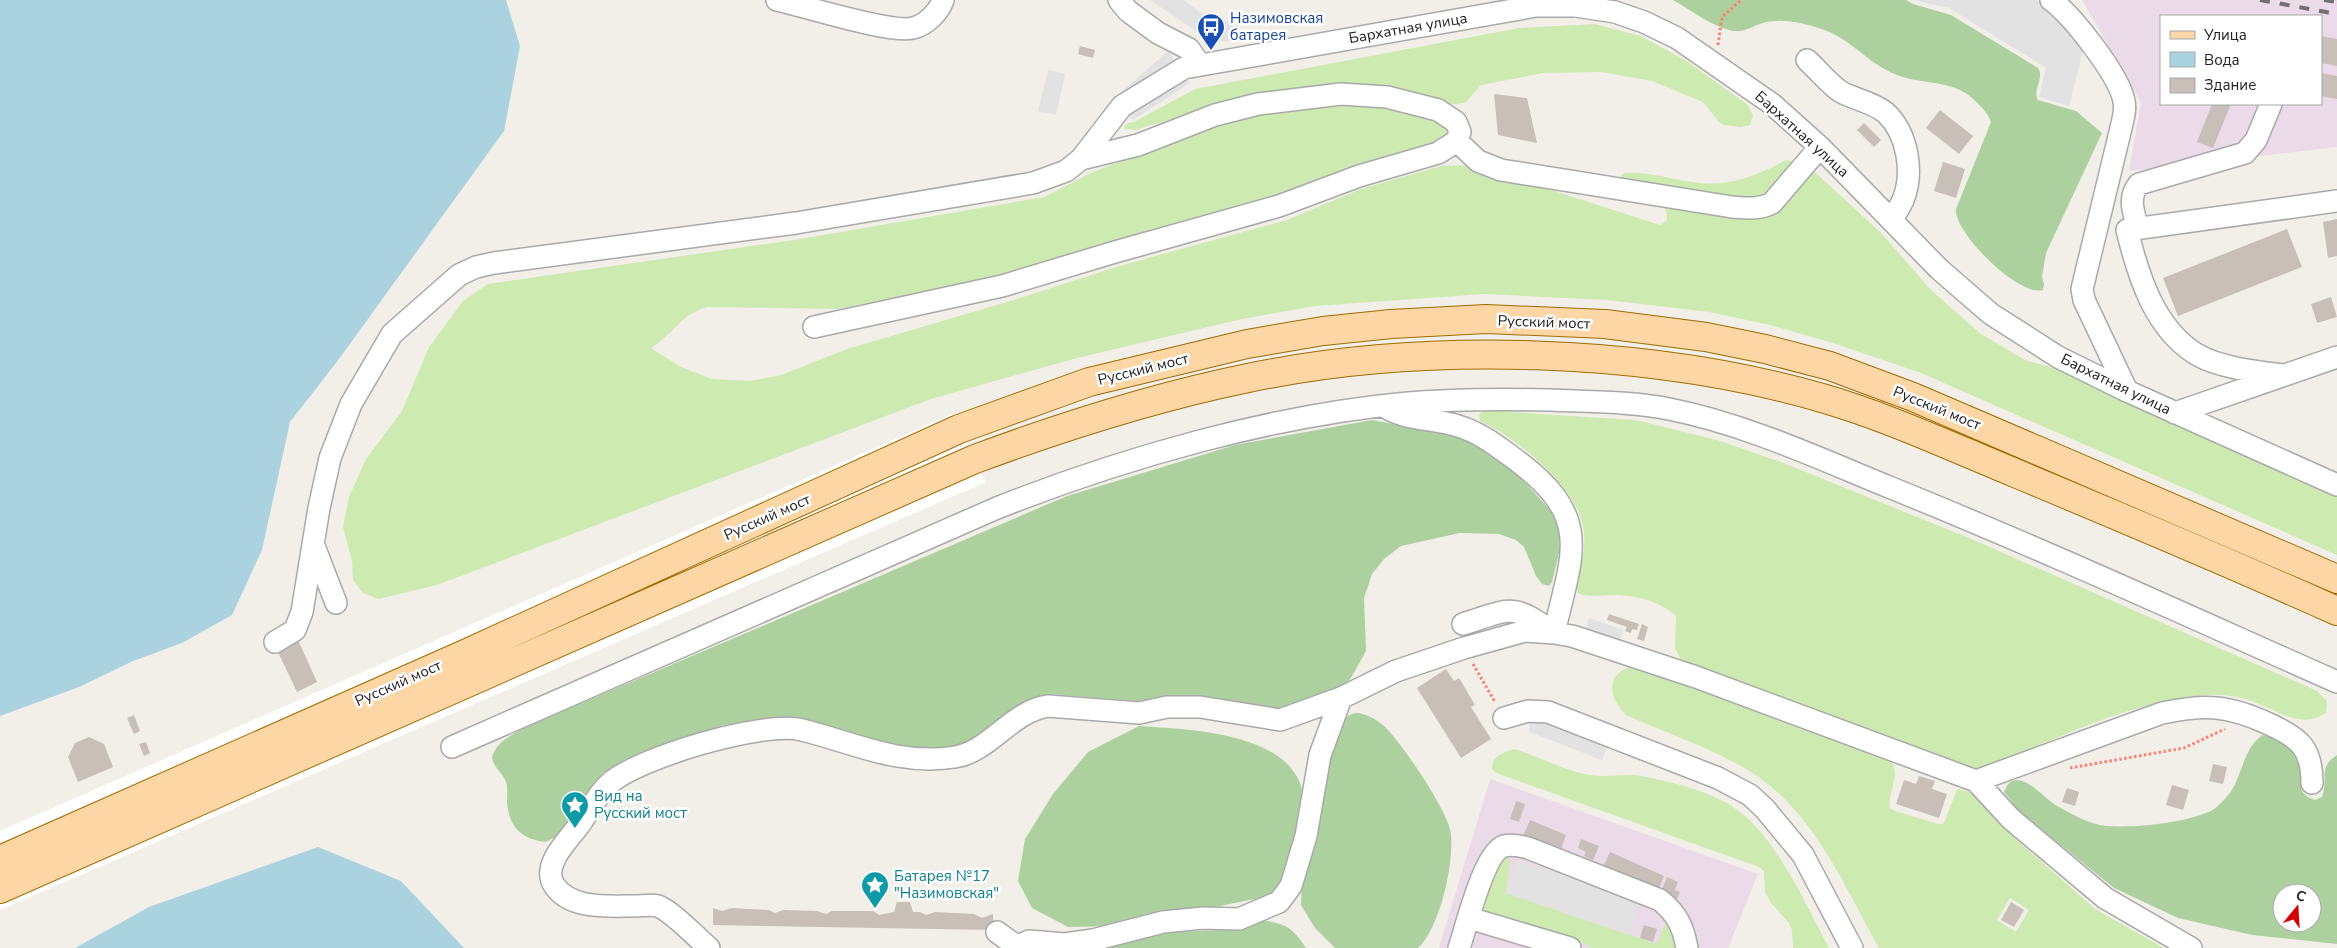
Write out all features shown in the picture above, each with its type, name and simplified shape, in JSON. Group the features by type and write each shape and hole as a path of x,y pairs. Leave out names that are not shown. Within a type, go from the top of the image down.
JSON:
{"main road":[{"name":"Русский мост","path":"0,860 474,650 959,429 1089,382 1247,344 1323,331 1391,324 1486,320 1605,324 1706,337 1765,349 1830,366 1913,397 2337,579"},
{"name":"Русский мост","path":"0,889 975,459 1056,429 1184,392 1252,377 1329,366 1400,358 1489,355 1593,358 1701,372 1760,382 1824,399 1904,427 2138,524 2337,611"}],"street":[{"path":"777,0 893,28 914,28 931,19 943,0"},
{"path":"1119,0 1128,11 1158,33 1190,49 1200,64"},
{"path":"2051,0 2085,35 2118,83 2124,101 2121,128 2082,289 2084,300 2127,391"},
{"name":"Бархатная улица","path":"1081,159 1122,106 1184,68 1516,9 1549,6 1596,8 1631,17 1677,38 1772,104 1820,147 1939,269 1991,314 2058,357 2127,391 2336,485"},
{"path":"1808,60 1840,91 1870,103 1887,114 1896,127 1905,145 1909,167 1903,200 1892,220"},
{"path":"275,642 295,630 297,625 330,458 351,404 392,334 459,275 476,267 494,263 796,223 1033,183 1066,171 1081,159 1138,145 1215,115 1258,104 1341,94 1387,97 1438,110 1456,122 1460,132 1457,141 1438,153 1359,176 1279,206 1002,286 814,328"},
{"path":"2271,105 2256,140 2245,154 2139,184 2133,190 2131,199 2138,273 2145,289 2175,338 2197,355 2230,366 2285,375"},
{"path":"1457,141 1478,161 1501,170 1732,207 1752,208 1763,208 1772,203 1820,147"},
{"path":"2095,233 2337,202"},
{"path":"2176,413 2337,356"},
{"path":"452,747 997,508 1062,482 1233,434 1310,417 1383,406 1492,399 1637,404 1723,423 1783,444 1983,525 2337,682"},
{"path":"1383,406 1394,412 1458,426 1482,436 1528,469 1564,508 1571,527 1571,553 1554,633"},
{"path":"314,546 336,603"},
{"path":"1463,624 1513,610 1533,617 1554,633"},
{"path":"1590,628 1641,645 1644,648 1642,659"},
{"path":"709,948 657,906 597,905 576,902 562,895 552,882 551,867 560,850 608,784 628,771 727,735 771,728 799,729 891,756 923,760 958,757 979,747 1034,708 1048,706 1139,713 1168,707 1200,707 1280,720 1341,698 1396,671 1464,648 1525,631 1572,636 1642,659 1976,781 2011,819 2104,898 2190,948"},
{"path":"997,932 1019,947 1030,942 1065,944 1093,940 1163,922 1203,918 1240,919 1279,902 1291,886 1306,836 1320,755 1341,698"},
{"path":"1976,781 2162,713 2188,708 2209,707 2231,708 2297,738 2310,757 2312,783"},
{"path":"1504,718 1528,711 1548,712 1718,778 1750,796 1771,816 1803,855 1852,948"},
{"path":"1459,948 1481,881 1496,852 1504,846 1514,845 1528,848 1660,900 1674,912 1680,921 1687,948"},
{"path":"1469,918 1570,948"}],"path":[{"path":"1716,64 1722,17 1741,0"},
{"path":"1464,648 1504,718"},
{"path":"2067,769 2184,748 2252,716"}],"shaded area":[{"path":"1150,0 1183,0 1203,14 1239,25 1240,42 1221,41 1199,33"},
{"path":"1913,0 2037,0 2041,2 2084,46 2069,106 2039,97 2046,68 1949,8"},
{"path":"2082,0 2337,0 2337,147 2129,171 2141,102"},
{"path":"1168,51 1190,83 1133,120 1112,100"},
{"path":"1048,70 1065,74 1056,115 1038,111"},
{"path":"1589,618 1623,630 1619,644 1584,633"},
{"path":"1530,718 1542,718 1609,743 1602,760 1529,732"},
{"path":"1490,779 1758,874 1728,948 1439,948"},
{"path":"1517,860 1640,902 1629,935 1506,893"}],"green space":[{"path":"1673,0 1906,0 1913,4 1951,15 2038,68 2040,76 2036,92 2038,100 2076,111 2102,133 2046,253 2042,277 2043,290 2033,290 2019,284 2005,274 1976,247 1958,219 1956,209 1991,122 1984,110 1967,94 1950,86 1905,78 1885,70 1847,42 1825,30 1799,23 1779,21 1766,22 1745,30 1734,31 1711,23"},
{"path":"1595,24 1641,36 1688,62 1748,105 1753,116 1750,125 1741,127 1724,125 1719,122 1703,102 1652,81 1601,72 1544,73 1481,85 1466,102 1458,104 1449,104 1409,92 1212,107 1135,130 1125,129 1124,127 1128,123 1134,122 1195,89 1519,28"},
{"path":"1362,103 1421,114 1441,124 1447,131 1445,138 1435,143 1323,177 1276,197 1000,277 838,309 707,307 689,315 651,348 681,367 712,379 750,381 781,375 847,349 1007,302 1123,265 1287,220 1361,189 1441,166 1473,165 1660,225 1667,220 1666,210 1619,178 1624,173 1641,173 1693,182 1718,183 1752,176 1786,160 1804,165 1815,172 1880,232 1932,291 1981,334 2025,360 2096,380 2337,493 2337,555 1921,373 1833,343 1770,325 1709,312 1607,300 1484,294 1315,306 1242,319 1077,358 931,399 437,585 378,599 363,593 353,580 352,561 343,527 349,497 366,459 402,411 429,347 463,301 488,284 800,239 1044,197 1093,172 1220,124 1260,113 1318,104"},
{"path":"1494,411 1636,420 1717,440 1781,462 1974,540 2317,691 2327,701 2326,713 2314,719 2305,720 2290,717 2254,702 2232,696 2209,695 2181,698 2124,712 2095,722 1985,768 1972,768 1682,662 1675,648 1676,616 1662,606 1630,596 1591,596 1578,593 1576,587 1583,554 1584,530 1576,507 1555,477 1540,463 1509,438 1480,421 1479,415 1482,412"},
{"path":"1372,420 1455,435 1476,444 1519,476 1553,513 1559,527 1560,549 1552,582 1549,586 1542,584 1536,576 1524,547 1516,540 1499,534 1460,533 1401,546 1384,559 1372,574 1364,598 1366,651 1351,678 1342,687 1278,710 1167,697 1138,701 1049,694 1033,698 998,720 976,738 954,747 923,749 892,745 804,721 771,718 724,725 627,759 603,773 555,837 546,842 523,835 510,818 506,782 492,758 499,744 521,729 1067,496 1235,445"},
{"path":"1629,667 1693,687 1888,758 1895,770 1890,808 1895,811 1938,824 1944,823 1958,789 1973,793 2001,826 2095,909 2164,948 1879,948 1842,879 1814,834 1798,814 1760,778 1745,769 1712,752 1626,715 1616,702 1612,689 1616,676","holes":["2010,898 2029,910 2016,932 1997,920"]},
{"path":"1359,713 1380,723 1401,745 1423,777 1442,810 1451,834 1450,861 1444,894 1433,926 1426,939 1418,948 1335,948 1315,928 1301,905 1302,884 1323,773 1337,733 1345,719 1351,714"},
{"path":"1139,726 1181,729 1229,736 1252,743 1273,753 1289,766 1302,787 1302,811 1297,841 1291,861 1282,879 1270,896 1119,926 1068,927 1032,908 1018,881 1025,839 1053,794 1088,752"},
{"path":"2263,735 2283,742 2294,752 2300,764 2302,791 2306,796 2315,800 2322,797 2327,764 2337,755 2337,944 2252,935 2178,918 2114,888 2020,812 2004,792 2009,783 2015,780 2022,781 2037,790 2051,802 2094,824 2132,826 2174,822 2200,815 2216,808 2230,793 2251,747"},
{"path":"1514,749 1580,773 1597,776 1640,776 1682,785 1705,793 1736,809 1765,837 1777,854 1829,948 1793,948 1792,930 1789,923 1771,903 1765,892 1764,871 1759,867 1496,773 1492,769 1492,764 1496,758 1502,753"},
{"path":"1505,856 1510,861 1506,893 1657,944 1666,921 1670,919 1681,948 1593,948 1574,939 1485,912 1484,897 1486,890 1492,876"},
{"path":"1261,920 1277,923 1288,928 1297,935 1306,948 1108,948 1149,933 1222,930"}],"water":[{"path":"0,0 506,0 520,46 504,131 339,359 290,422 262,550 232,615 182,643 133,661 79,687 0,716"},
{"path":"318,847 401,881 464,948 75,948 149,907"}],"pier":[{"path":"952,414 986,482 0,910 0,831"}],"building":[{"path":"2322,36 2337,39 2337,66 2322,63"},
{"path":"1080,46 1095,50 1093,58 1078,54"},
{"path":"2322,73 2337,76 2337,99 2322,96"},
{"path":"1494,94 1527,98 1537,143 1498,135"},
{"path":"2212,105 2231,105 2213,148 2197,142"},
{"path":"1940,110 1973,136 1959,154 1926,128"},
{"path":"1864,123 1881,140 1874,147 1857,130"},
{"path":"1943,162 1965,169 1956,198 1934,191"},
{"path":"2337,219 2337,256 2328,258 2323,222"},
{"path":"2287,229 2302,267 2178,316 2163,278"},
{"path":"2331,297 2337,317 2317,323 2311,304"},
{"path":"1609,614 1639,624 1637,630 1632,629 1631,633 1625,631 1627,627 1607,620"},
{"path":"1642,624 1648,627 1644,641 1637,639"},
{"path":"298,640 317,682 297,692 277,650"},
{"path":"1446,669 1454,681 1459,678 1475,705 1471,707 1491,739 1461,758 1417,688"},
{"path":"134,715 140,731 134,734 127,718"},
{"path":"89,737 104,744 113,767 78,782 68,757 75,743"},
{"path":"146,742 150,753 144,756 139,744"},
{"path":"2213,764 2227,767 2223,784 2209,781"},
{"path":"1919,776 1935,781 1932,789 1947,794 1939,818 1896,804 1904,780 1916,784"},
{"path":"2172,785 2189,790 2183,810 2166,805"},
{"path":"2067,788 2079,792 2075,806 2062,802"},
{"path":"1516,801 1525,804 1519,822 1510,819"},
{"path":"1530,820 1566,835 1560,852 1523,836"},
{"path":"1581,839 1599,846 1593,860 1584,856 1586,852 1578,848"},
{"path":"1610,852 1664,876 1658,891 1603,867"},
{"path":"1667,877 1678,882 1675,890 1680,892 1677,899 1661,892"},
{"path":"897,902 910,902 913,912 920,912 926,915 935,912 974,914 982,918 993,914 993,930 713,925 713,908 722,911 731,908 769,910 775,913 783,910 817,911 826,914 832,911 873,911 879,915 894,912"},
{"path":"2011,902 2024,910 2014,927 2001,920"},
{"path":"1644,925 1657,929 1653,942 1640,938"}],"railway":[{"path":"2260,0 2337,14"},
{"path":"2324,0 2337,2"}],"place":[{"name":"Назимовская батарея","path":"1211,51"},
{"name":"Вид на Русский мост","path":"575,829"},
{"name":"Батарея №17 \"Назимовская\"","path":"875,909"}]}
